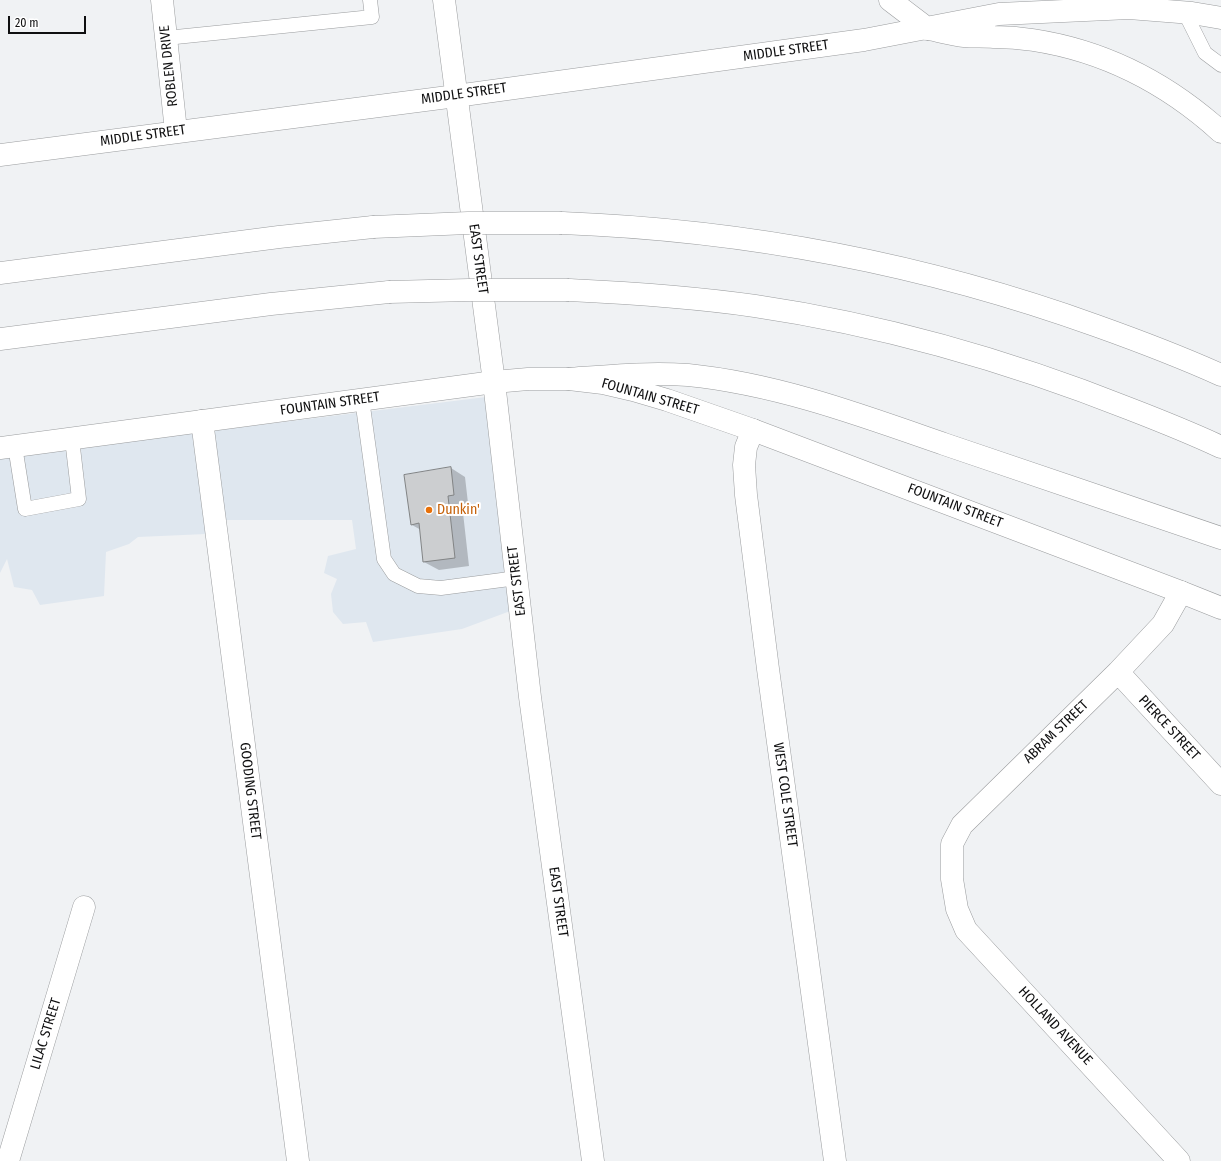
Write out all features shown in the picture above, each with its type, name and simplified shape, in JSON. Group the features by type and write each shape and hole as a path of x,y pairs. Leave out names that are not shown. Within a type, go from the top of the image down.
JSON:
{"main road":[{"name":"ROBLEN DRIVE","path":"162,0 176,131"},
{"name":"EAST STREET","path":"444,0 494,382 530,697 593,1161"},
{"path":"890,0 928,28 964,36 994,36 1035,40 1100,58 1135,72 1169,91 1199,113 1221,132"},
{"name":"MIDDLE STREET","path":"0,155 176,131 456,96 864,40 928,28 1001,7 1129,8 1185,12 1221,18"},
{"path":"0,273 279,237 373,227 468,223 562,223 623,226 706,234 800,248 954,281 1044,308 1121,335 1221,375"},
{"path":"0,339 271,304 389,292 569,290 662,295 754,306 847,322 984,357 1073,387 1161,421 1221,447"},
{"path":"569,379 633,375 686,375 780,391 858,414 1221,538"},
{"name":"FOUNTAIN STREET","path":"7,447 494,382 528,379 569,379 603,383 667,400 753,430 1221,608"},
{"name":"GOODING STREET","path":"202,421 298,1161"},
{"name":"WEST COLE STREET","path":"753,430 746,447 744,465 746,495 769,677 835,1161"},
{"name":"ABRAM STREET","path":"952,879 952,844 962,825 1118,672 1163,624 1180,592"},
{"name":"PIERCE STREET","path":"1118,672 1221,784"},
{"name":"HOLLAND AVENUE","path":"952,879 957,909 966,930 1179,1161"},
{"name":"LILAC STREET","path":"8,1161 84,907"}],"lane":[{"path":"166,38 372,17 370,0"},
{"path":"1185,12 1205,53 1221,65"},
{"path":"362,399 384,559 394,574 418,586 441,588 517,578"},
{"path":"7,447 25,509 78,499 72,438"}],"shaded area":[{"path":"486,397 513,610 462,629 373,642 366,622 343,624 333,612 331,594 337,579 324,573 328,556 356,549 352,520 211,520 206,534 138,537 129,544 106,552 104,596 40,605 32,590 14,587 7,559 0,573 0,457"}],"building":[{"name":"Dunkin'","path":"451,467 454,495 448,496 455,558 423,562 419,523 411,525 404,475"}],"place":[{"name":"Dunkin'","path":"429,510"}]}
